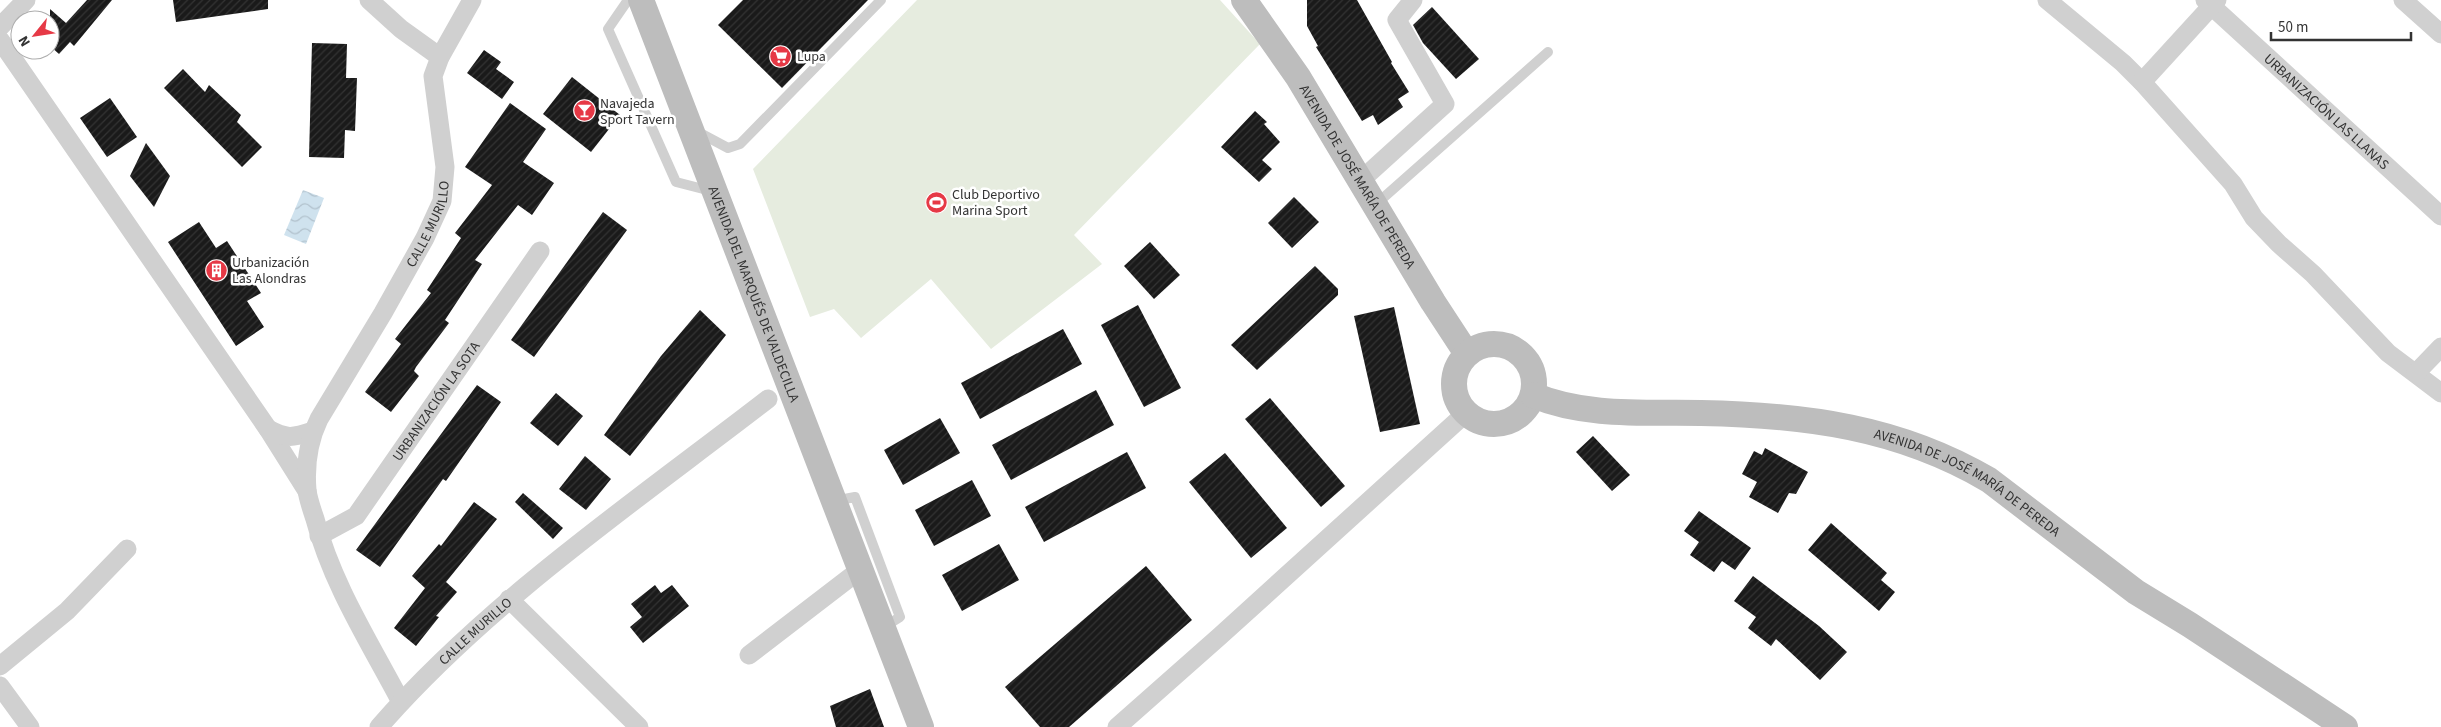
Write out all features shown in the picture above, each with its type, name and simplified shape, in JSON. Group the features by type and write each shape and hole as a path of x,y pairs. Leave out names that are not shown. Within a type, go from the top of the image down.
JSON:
{"street":[{"path":"0,27 26,0"},
{"path":"369,0 401,29 440,57"},
{"name":"CALLE MURILLO","path":"401,702 344,593 319,536 307,491 308,459 313,431 325,406 383,313 425,238 442,201 445,167 433,76 440,57 472,0"},
{"path":"1359,182 1445,104 1397,20 1413,0"},
{"path":"2047,0 2123,63 2142,82 2233,184 2254,218 2278,244 2313,274 2388,353 2441,393"},
{"path":"2403,0 2441,34"},
{"name":"AVENIDA DE JOSÉ MARÍA DE PEREDA","path":"1248,1 1298,77 1359,182 1449,329 1468,354"},
{"name":"URBANIZACIÓN LAS LLANAS","path":"2142,82 2211,2 2441,216"},
{"name":"AVENIDA DEL MARQUÉS DE VALDECILLA","path":"645,6 922,727"},
{"name":"CALLE MURILLO","path":"0,40 268,429 307,491"},
{"name":"URBANIZACIÓN LA SOTA","path":"319,536 356,516 540,252"},
{"path":"1491,344 1504,345 1516,350 1526,359 1532,370 1533,395 1527,408 1517,418 1505,423 1491,424 1478,421 1466,413 1458,402 1454,389 1454,376 1459,364 1478,347 1491,344"},
{"path":"2416,373 2441,347"},
{"name":"AVENIDA DE JOSÉ MARÍA DE PEREDA","path":"1533,395 1549,402 1592,410 1712,413 1826,422 1876,432 1920,446 1967,467 1995,484 2136,592 2190,625 2345,727"},
{"name":"CALLE MURILLO","path":"379,727 401,702 509,599 768,399"},
{"path":"1117,727 1466,413"},
{"path":"268,429 284,437 295,437 313,431"},
{"path":"0,666 67,611 127,550"},
{"path":"749,654 860,569"},
{"path":"509,599 640,727"},
{"path":"0,686 30,727"}],"lane":[{"path":"628,0 608,29 676,182 716,193"},
{"path":"690,127 728,148 740,144 882,0"},
{"path":"1374,206 1548,52"},
{"path":"834,502 855,497 900,617 883,628"}],"shaded area":[{"name":"Club Deportivo Marina Sport","path":"917,0 1220,0 1260,44 1074,235 1102,264 991,349 931,279 861,338 834,309 810,317 753,169"}],"water":[{"path":"303,190 324,198 306,244 284,235"}],"building":[{"path":"87,0 112,0 74,46 70,42 60,53 60,18 66,23"},
{"path":"173,0 268,0 268,9 176,22"},
{"name":"Lupa","path":"743,0 868,0 782,88 718,25"},
{"path":"1307,0 1357,0 1409,92 1398,99 1403,107 1378,125 1373,115 1362,121 1316,47 1318,46 1307,26"},
{"path":"1432,7 1479,59 1456,79 1423,43 1413,25"},
{"path":"312,43 347,44 346,78 357,78 355,131 345,130 344,158 309,157"},
{"path":"484,50 501,62 496,69 514,82 502,99 467,73"},
{"path":"183,69 205,92 209,85 241,115 237,122 262,147 242,167 164,88"},
{"name":"Navajeda Sport Tavern","path":"572,77 620,115 591,152 543,114"},
{"path":"110,98 137,137 107,157 80,118"},
{"path":"510,103 546,129 523,162 554,183 532,215 518,205 475,260 482,264 445,320 449,323 416,367 414,371 419,376 391,412 365,392 401,344 395,339 431,293 427,290 461,238 455,233 492,185 465,167"},
{"path":"1255,111 1267,122 1264,124 1280,142 1262,160 1272,169 1259,182 1221,147"},
{"path":"146,143 170,176 154,207 130,176"},
{"path":"1294,197 1319,222 1292,248 1268,223"},
{"path":"603,212 627,230 534,357 511,340"},
{"name":"Urbanización Las Alondras","path":"199,222 216,248 227,241 261,293 247,301 264,327 236,346 168,242"},
{"path":"1150,242 1180,275 1154,299 1124,266"},
{"path":"1315,266 1338,289 1338,295 1257,370 1231,345"},
{"path":"1138,305 1181,388 1144,407 1101,325"},
{"path":"1394,307 1420,424 1380,432 1354,316"},
{"path":"700,310 726,335 630,456 604,435 661,356"},
{"path":"1063,329 1082,364 980,419 961,383"},
{"path":"477,385 501,402 446,481 443,479 380,567 356,550"},
{"path":"1096,390 1114,425 1011,480 992,445"},
{"path":"556,393 583,416 558,446 530,423"},
{"path":"1270,398 1345,486 1321,507 1245,419"},
{"path":"940,418 960,453 903,485 884,450"},
{"path":"1593,436 1630,475 1612,491 1576,452"},
{"path":"1765,448 1808,472 1796,494 1789,493 1778,513 1749,497 1757,482 1742,474 1754,451 1762,455"},
{"path":"1127,452 1146,488 1044,542 1025,507"},
{"path":"1225,453 1287,528 1251,558 1189,482"},
{"path":"585,456 611,479 586,510 559,489"},
{"path":"972,480 991,516 934,546 915,510"},
{"path":"523,493 563,528 553,539 515,502"},
{"path":"474,502 497,519 446,582 457,592 436,616 439,617 416,646 394,628 425,588 412,576 439,544 441,546"},
{"path":"1699,511 1751,548 1735,570 1722,561 1714,572 1690,555 1699,542 1684,531"},
{"path":"1831,523 1887,573 1881,580 1895,592 1879,611 1808,550"},
{"path":"999,544 1019,580 962,611 942,575"},
{"path":"1146,566 1192,620 1069,727 1040,727 1005,687"},
{"path":"1753,576 1819,626 1847,652 1820,680 1776,639 1771,646 1748,628 1756,617 1734,601"},
{"path":"655,585 661,593 672,585 689,606 643,643 630,627 642,617 631,604"},
{"path":"870,689 884,727 836,727 830,706"}],"place":[{"name":"Lupa","path":"781,56"},
{"name":"Navajeda Sport Tavern","path":"584,111"},
{"name":"Club Deportivo Marina Sport","path":"936,202"},
{"name":"Urbanización Las Alondras","path":"216,270"}]}
